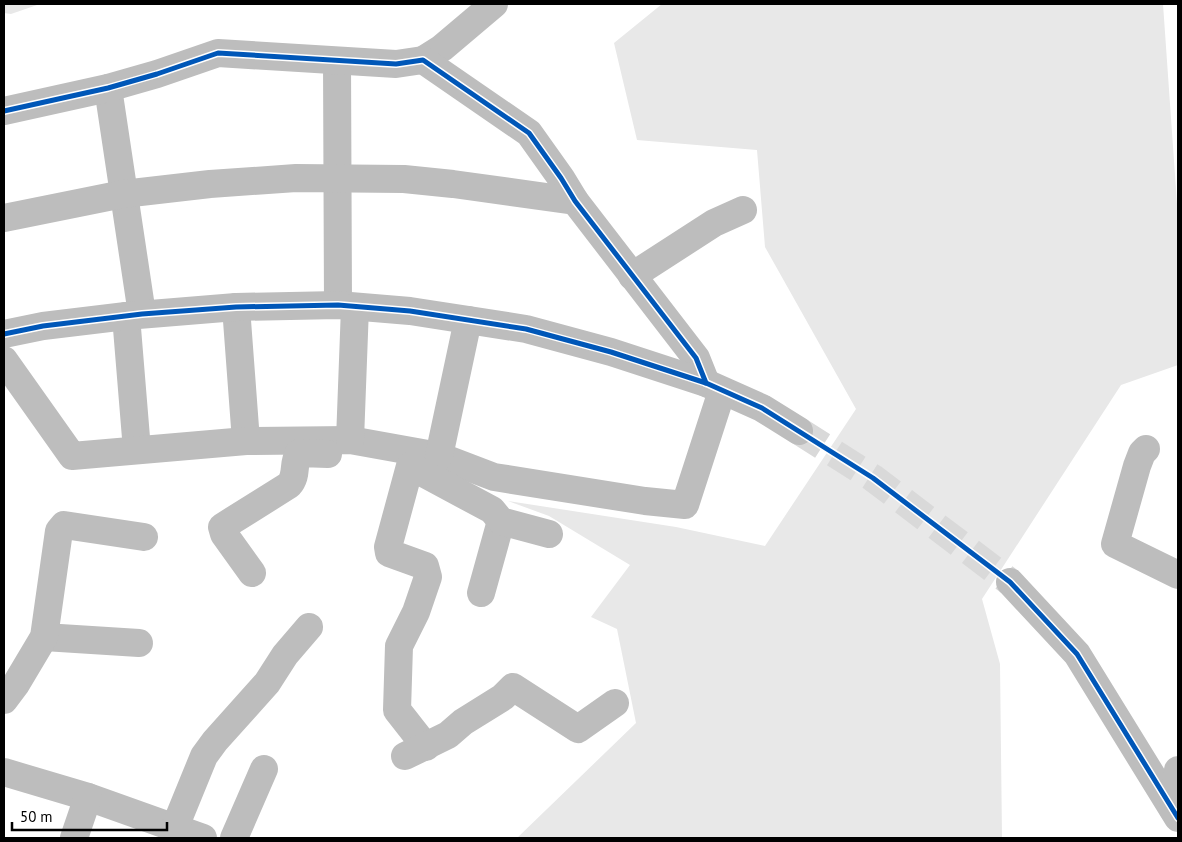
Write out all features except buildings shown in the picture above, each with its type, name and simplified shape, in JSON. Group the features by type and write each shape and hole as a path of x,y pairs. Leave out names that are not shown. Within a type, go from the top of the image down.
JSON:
{"street":[{"path":"4,110 108,88 157,74 218,53 396,64 423,60 442,48 494,4"},
{"path":"4,360 72,456 246,441 350,440 438,456 494,477 645,501 685,505 714,387 696,358 574,201 561,178 529,133 423,60"},
{"path":"338,61 337,177 346,306 350,440"},
{"path":"108,88 123,194 134,315 137,450"},
{"path":"4,218 123,194 210,184 296,178 404,179 574,201"},
{"path":"632,276 682,242 714,223 743,210"},
{"path":"4,334 43,326 134,315 236,307 346,306 410,311 526,329 611,352 714,387 762,408 799,431"},
{"path":"236,307 246,441"},
{"path":"438,456 468,320"},
{"path":"1146,449 1142,453 1115,544 1178,575"},
{"path":"252,573 224,534 222,526 289,484 294,479 296,458 299,453 366,455 484,486 494,477"},
{"path":"410,466 492,510 500,521 549,534"},
{"path":"410,466 388,547 389,553 424,566 428,577 416,612 399,646 397,710 415,752 448,735 463,722 503,697 513,687 578,729 615,703"},
{"path":"481,593 500,521"},
{"path":"4,700 16,684 44,637 59,531 64,525 144,536"},
{"path":"1010,582 1077,654 1176,814"},
{"path":"172,831 204,756 267,683 285,655 309,627"},
{"path":"44,637 139,643"},
{"path":"234,838 264,769"},
{"path":"1176,814 1178,770"},
{"path":"4,772 88,797 172,831 204,838"},
{"path":"74,838 88,797"}],"shaded area":[{"path":"4,4 40,4 11,14 4,13"},
{"path":"662,4 1163,4 1178,218 1178,365 1121,385 982,599 1000,664 1002,838 517,838 636,723 617,629 591,617 630,565 549,516 508,501 676,527 765,546 856,409 765,247 757,150 637,140 614,43"}],"tunnel":[{"path":"799,431 873,478 1010,582"}],"cycle path":[{"path":"4,111 108,88 157,74 218,53 396,64 423,60 529,133 575,201 696,358 706,383"},
{"path":"4,334 43,326 142,314 236,307 338,305 410,311 526,329 611,352 706,383 762,408 873,478 1010,582 1077,654 1178,818"}]}
